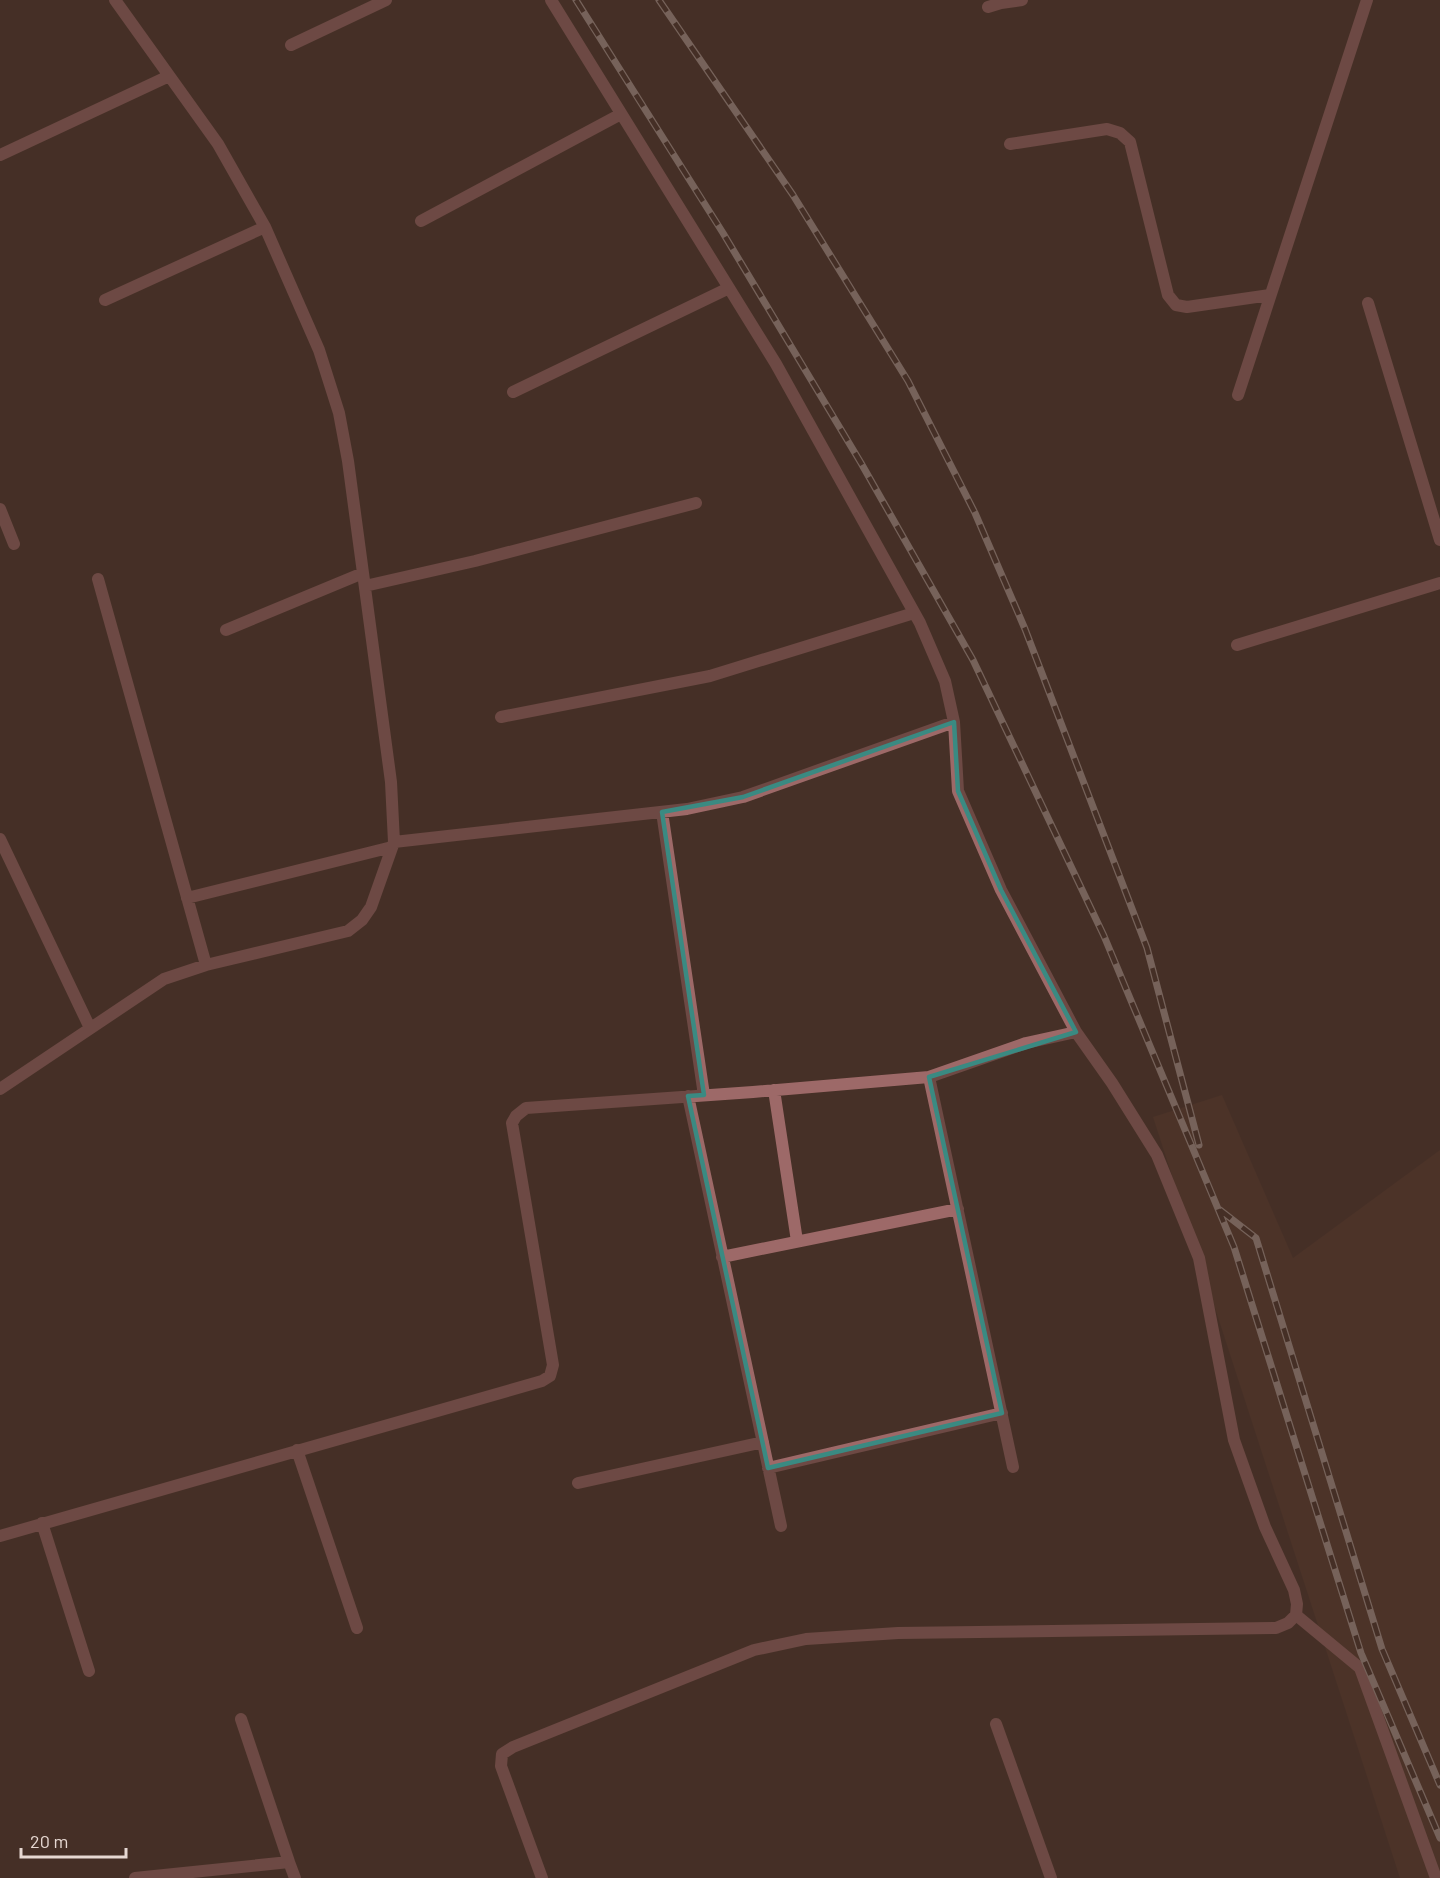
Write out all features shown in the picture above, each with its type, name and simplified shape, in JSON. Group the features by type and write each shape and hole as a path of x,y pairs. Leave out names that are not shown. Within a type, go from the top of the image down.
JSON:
{"street":[{"path":"2,1083 164,979 206,965 348,931 362,920 370,907 393,844 391,782 339,413 319,350 265,227 218,144 115,0"},
{"path":"291,45 387,0"},
{"path":"542,1878 501,1766 502,1754 513,1747 754,1650 806,1639 898,1633 1276,1628 1288,1623 1296,1615 1297,1604 1294,1590 1266,1527 1234,1440 1199,1258 1157,1155 1112,1083 1076,1032 1001,890 958,791 954,722 945,681 914,613 776,364 551,0"},
{"path":"988,8 1001,3 1022,0"},
{"path":"1238,395 1367,0"},
{"path":"0,155 169,76"},
{"path":"421,221 621,114"},
{"path":"1010,144 1107,129 1120,133 1130,142 1168,295 1176,306 1187,307 1270,295"},
{"path":"105,300 265,227"},
{"path":"513,392 729,288"},
{"path":"1368,303 1440,540"},
{"path":"226,630 364,580 475,561 696,503"},
{"path":"0,509 14,544"},
{"path":"98,579 206,965"},
{"path":"1237,645 1440,583"},
{"path":"501,717 710,676 914,613"},
{"path":"187,898 393,844 717,804 743,797 954,722"},
{"path":"662,812 704,1095"},
{"path":"0,839 90,1028"},
{"path":"0,1536 542,1381 550,1376 553,1365 512,1123 516,1116 526,1108 929,1077 1026,1043 1076,1032"},
{"path":"929,1077 1013,1467"},
{"path":"774,1090 797,1241"},
{"path":"688,1096 781,1526"},
{"path":"722,1257 957,1209"},
{"path":"768,1468 1002,1413"},
{"path":"578,1484 763,1442"},
{"path":"297,1450 357,1628"},
{"path":"42,1523 89,1671"},
{"path":"1296,1615 1360,1668 1436,1878"},
{"path":"241,1719 295,1878"},
{"path":"996,1724 1051,1878"},
{"path":"135,1878 289,1862"}],"highlighted area":[{"path":"954,722 958,791 1001,890 1076,1032 929,1077 1002,1413 768,1468 688,1096 704,1095 662,812 743,797"}],"shaded area":[{"path":"1222,1095 1293,1258 1440,1150 1440,1878 1400,1878 1153,1117"}],"railway":[{"path":"576,0 723,233 861,463 973,660 1104,936 1234,1247 1361,1653 1440,1838"},
{"path":"659,0 793,195 908,381 975,513 1025,629 1147,948 1199,1145"},
{"path":"1220,1210 1256,1238 1382,1649 1440,1785"}]}
